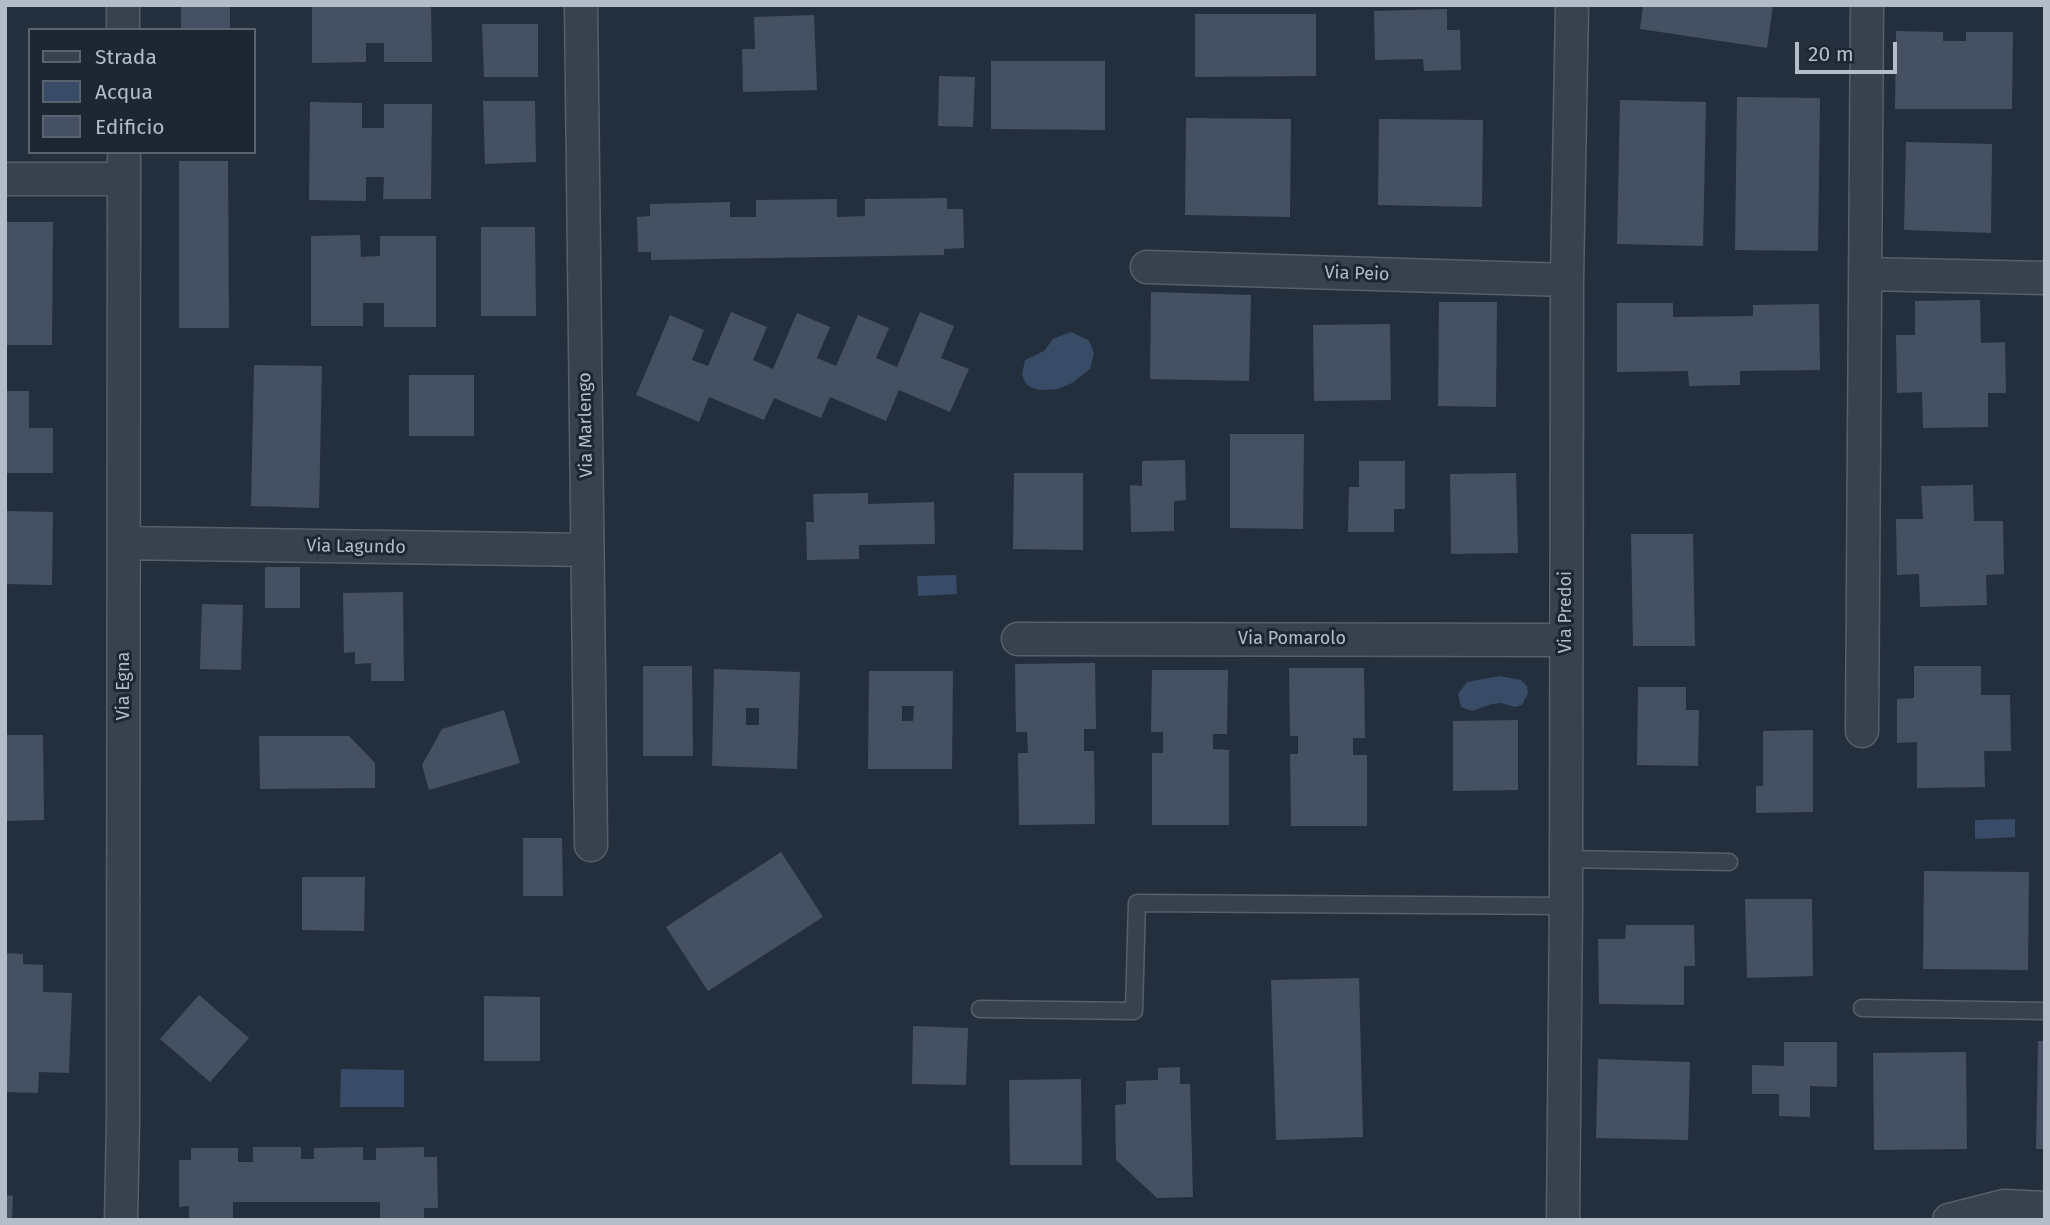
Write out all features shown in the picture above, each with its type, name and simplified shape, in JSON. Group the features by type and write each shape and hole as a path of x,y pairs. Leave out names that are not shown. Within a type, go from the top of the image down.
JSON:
{"street":[{"path":"123,5 123,28"},
{"name":"Via Marlengo","path":"581,5 591,845"},
{"name":"Via Predoi","path":"1563,1220 1567,281 1572,5"},
{"path":"1862,731 1867,5"},
{"path":"5,179 124,166"},
{"name":"Via Egna","path":"121,1220 124,166"},
{"name":"Via Peio","path":"1147,267 1567,281"},
{"path":"1866,274 2045,278"},
{"name":"Via Lagundo","path":"124,543 587,550"},
{"name":"Via Pomarolo","path":"1018,639 1565,640"},
{"path":"1949,1220 2004,1206 2045,1208"}],"lane":[{"path":"1566,859 1729,862"},
{"path":"981,1009 1134,1011 1136,904 1566,906"},
{"path":"1862,1008 2045,1011"}],"water":[{"path":"1071,332 1088,340 1091,345 1094,353 1090,369 1072,383 1058,389 1039,390 1030,387 1022,374 1025,360 1044,351 1053,339"},
{"path":"956,575 957,594 918,596 917,576"},
{"path":"1500,676 1521,680 1527,686 1528,693 1522,705 1515,707 1501,703 1492,704 1472,711 1461,707 1458,694 1467,682"},
{"path":"2015,819 2015,837 1975,839 1975,820"},
{"path":"341,1069 404,1070 404,1107 340,1107"}],"building":[{"path":"181,5 230,5 230,28 181,28"},
{"path":"312,5 431,5 432,62 384,62 384,43 366,43 366,62 312,63"},
{"path":"1643,5 1773,5 1767,48 1640,29"},
{"path":"1447,9 1447,30 1460,30 1461,70 1424,71 1423,59 1375,60 1374,11"},
{"path":"1195,14 1316,14 1316,76 1195,77"},
{"path":"814,15 817,90 743,92 742,49 755,49 754,17"},
{"path":"482,24 538,24 538,77 484,77"},
{"path":"1896,31 1943,32 1943,41 1966,41 1966,32 2013,32 2012,109 1895,109"},
{"path":"991,61 1105,61 1105,130 991,129"},
{"path":"939,76 975,77 973,127 938,126"},
{"path":"1737,97 1820,98 1818,251 1735,250"},
{"path":"1620,100 1706,102 1703,246 1617,244"},
{"path":"483,101 535,101 536,162 485,164"},
{"path":"310,102 362,103 362,128 384,128 384,104 432,104 431,199 383,199 384,177 366,177 366,201 309,200"},
{"path":"1186,118 1291,119 1290,217 1185,215"},
{"path":"1379,119 1483,120 1482,207 1378,205"},
{"path":"1906,142 1992,144 1991,233 1904,230"},
{"path":"179,161 228,161 229,328 179,328"},
{"path":"947,198 947,209 963,209 964,248 944,249 944,255 651,260 651,252 638,252 637,217 650,216 650,204 730,202 730,217 756,217 756,200 837,199 837,217 865,216 865,199"},
{"path":"5,222 53,222 52,345 5,345"},
{"path":"481,227 535,227 536,316 481,316"},
{"path":"360,235 361,257 380,256 380,236 436,236 436,327 384,327 384,303 363,303 363,326 311,326 311,236"},
{"path":"1151,292 1251,295 1249,381 1150,379"},
{"path":"1980,300 1981,343 2005,342 2006,393 1988,393 1988,427 1923,428 1922,392 1897,393 1896,335 1915,335 1915,301"},
{"path":"1439,302 1497,302 1496,407 1438,406"},
{"path":"1617,303 1673,303 1673,317 1753,316 1753,305 1819,304 1820,370 1740,371 1740,385 1689,386 1688,371 1617,372"},
{"path":"731,312 767,327 753,360 773,369 797,313 830,327 817,358 836,366 858,315 889,328 876,358 897,367 920,312 954,326 941,358 969,369 950,412 899,390 886,421 830,397 821,418 774,398 764,420 709,397 699,422 636,395 670,315 704,330 692,360 708,366"},
{"path":"1390,324 1391,400 1314,401 1313,325"},
{"path":"254,365 322,366 319,508 251,506"},
{"path":"409,375 474,375 474,436 409,436"},
{"path":"5,391 29,391 29,428 53,428 53,473 5,473"},
{"path":"1230,434 1304,434 1303,529 1230,528"},
{"path":"1185,460 1186,500 1174,501 1174,531 1131,532 1130,485 1142,486 1142,461"},
{"path":"1359,461 1405,461 1405,509 1394,509 1394,532 1348,532 1349,487 1359,487"},
{"path":"1014,473 1083,473 1083,550 1013,549"},
{"path":"1516,473 1518,553 1451,554 1450,474"},
{"path":"1973,485 1974,521 2003,521 2004,574 1986,575 1987,605 1920,607 1919,574 1897,575 1896,519 1923,519 1921,486"},
{"path":"868,493 868,504 934,502 935,544 859,545 859,559 807,560 806,522 814,522 813,494"},
{"path":"5,511 53,512 52,585 5,584"},
{"path":"1631,534 1693,534 1695,646 1633,646"},
{"path":"265,567 300,567 300,608 265,608"},
{"path":"403,592 404,681 371,681 371,663 355,664 355,652 344,653 343,593"},
{"path":"202,604 243,605 241,670 200,669"},
{"path":"1095,663 1096,729 1084,729 1084,751 1094,751 1095,824 1019,825 1018,753 1028,753 1027,732 1016,732 1015,664"},
{"path":"643,666 692,666 693,756 643,756"},
{"path":"1914,666 1981,666 1981,695 2010,695 2011,751 1984,751 1985,787 1917,788 1917,742 1897,743 1897,699 1914,698"},
{"path":"1289,668 1364,668 1365,738 1353,738 1353,755 1367,755 1367,826 1291,826 1290,754 1298,754 1298,736 1290,736"},
{"path":"714,669 800,672 797,769 712,766","holes":["746,708 759,708 759,725 746,725"]},
{"path":"1152,670 1228,670 1227,734 1213,734 1213,749 1229,750 1229,825 1152,825 1152,753 1163,753 1163,732 1151,732"},
{"path":"869,671 953,671 952,769 868,769","holes":["902,706 914,706 913,721 902,721"]},
{"path":"1638,687 1686,687 1686,710 1699,710 1698,766 1637,765"},
{"path":"504,710 520,763 429,790 422,765 442,729"},
{"path":"1518,720 1518,790 1453,791 1453,721"},
{"path":"1813,730 1813,812 1756,813 1756,786 1763,786 1763,731"},
{"path":"5,735 43,735 44,820 5,821"},
{"path":"259,736 349,736 375,763 375,788 260,789"},
{"path":"523,838 562,838 563,896 523,896"},
{"path":"781,852 823,917 708,991 666,927"},
{"path":"1924,871 2029,872 2028,970 1923,969"},
{"path":"302,877 365,877 364,931 302,930"},
{"path":"1745,899 1812,899 1813,976 1747,978"},
{"path":"1626,925 1694,925 1695,966 1684,966 1684,1005 1599,1004 1598,939 1625,939"},
{"path":"5,953 23,954 23,964 43,965 43,992 72,993 69,1073 39,1072 38,1093 5,1092"},
{"path":"1359,978 1363,1137 1276,1140 1271,980"},
{"path":"199,995 249,1038 210,1082 160,1039"},
{"path":"484,996 540,997 540,1061 484,1061"},
{"path":"913,1026 968,1028 966,1085 912,1084"},
{"path":"2038,1041 2045,1041 2045,1149 2036,1149"},
{"path":"1784,1042 1837,1042 1837,1087 1810,1086 1810,1117 1779,1116 1779,1094 1752,1094 1752,1065 1784,1066"},
{"path":"1966,1052 1967,1149 1874,1150 1873,1053"},
{"path":"1598,1059 1690,1062 1688,1140 1596,1138"},
{"path":"1180,1067 1180,1084 1190,1084 1193,1197 1157,1198 1116,1160 1115,1105 1126,1104 1126,1081 1158,1080 1158,1068"},
{"path":"1081,1079 1082,1165 1010,1165 1009,1080"},
{"path":"253,1147 301,1147 301,1159 314,1159 314,1148 363,1147 363,1160 376,1160 376,1148 424,1147 424,1157 437,1157 438,1208 424,1208 424,1220 380,1220 380,1202 233,1202 233,1220 189,1220 189,1206 179,1207 179,1160 191,1160 191,1148 238,1148 238,1162 253,1162"},
{"path":"5,1195 13,1196 12,1220 5,1220"}]}
